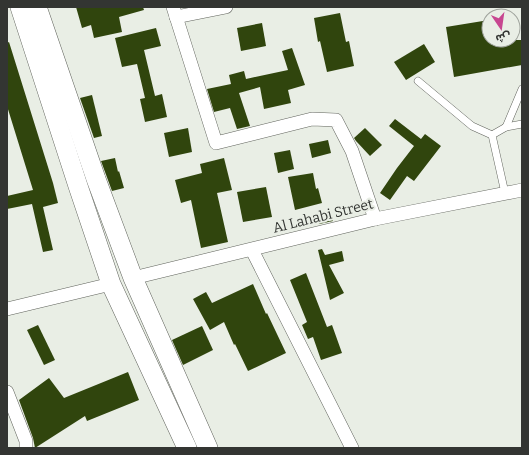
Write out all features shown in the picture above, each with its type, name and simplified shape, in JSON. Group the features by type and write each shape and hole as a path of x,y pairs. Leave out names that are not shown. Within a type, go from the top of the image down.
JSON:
{"street":[{"path":"20,7 111,284 187,448"},
{"path":"37,7 96,179 133,278 208,448"},
{"path":"226,7 174,12 216,143 312,119 336,120 352,151 375,219"},
{"name":"Al Lahabi Street","path":"133,278 375,219 522,190"},
{"path":"252,250 352,448"},
{"path":"7,309 133,278"},
{"path":"7,392 26,441 26,448"}],"lane":[{"path":"418,81 472,126 492,135"},
{"path":"506,127 522,89"},
{"path":"492,135 506,127 522,124"},
{"path":"492,135 505,193"}],"building":[{"path":"76,7 143,7 144,10 119,17 122,32 94,38 91,25 82,28"},
{"path":"340,13 346,42 349,41 354,66 327,72 320,41 318,42 314,18"},
{"path":"481,21 481,48 521,48 522,40 522,65 454,77 446,27"},
{"path":"262,23 266,46 241,51 237,28"},
{"path":"156,28 161,46 144,50 155,96 162,94 167,117 145,122 140,99 145,98 137,64 122,67 115,38"},
{"path":"9,42 58,203 43,207 53,250 43,252 32,204 7,209 7,196 33,190 7,106 7,43"},
{"path":"424,44 435,62 406,80 394,62"},
{"path":"292,48 305,85 288,90 291,103 264,109 260,87 239,93 250,126 237,129 230,108 214,112 207,89 231,84 229,75 244,71 246,79 288,70 282,51"},
{"path":"92,95 102,136 94,138 80,98"},
{"path":"395,119 421,139 425,134 441,146 414,181 407,176 390,200 380,193 414,146 389,126"},
{"path":"188,128 192,152 169,157 164,133"},
{"path":"365,128 382,145 370,156 354,138"},
{"path":"328,140 331,153 312,158 309,144"},
{"path":"290,150 294,169 278,173 274,153"},
{"path":"115,158 124,188 112,191 101,161"},
{"path":"224,158 232,190 217,193 228,242 201,248 191,200 181,203 175,180 202,173 200,164"},
{"path":"313,173 316,189 318,188 322,203 295,210 288,177"},
{"path":"266,187 272,217 243,222 237,192"},
{"path":"331,214 333,221 319,224 318,217"},
{"path":"322,249 325,255 342,251 344,261 329,265 344,293 330,300 318,250"},
{"path":"306,273 327,327 332,325 342,353 321,360 313,337 308,339 302,325 307,322 290,280"},
{"path":"253,284 266,314 267,313 286,353 248,371 224,322 210,330 193,299 206,292 212,303"},
{"path":"38,325 55,360 44,365 27,330"},
{"path":"202,326 213,350 183,365 172,340"},
{"path":"128,372 139,400 87,421 85,416 35,448 33,438 19,400 49,378 64,398"}]}
